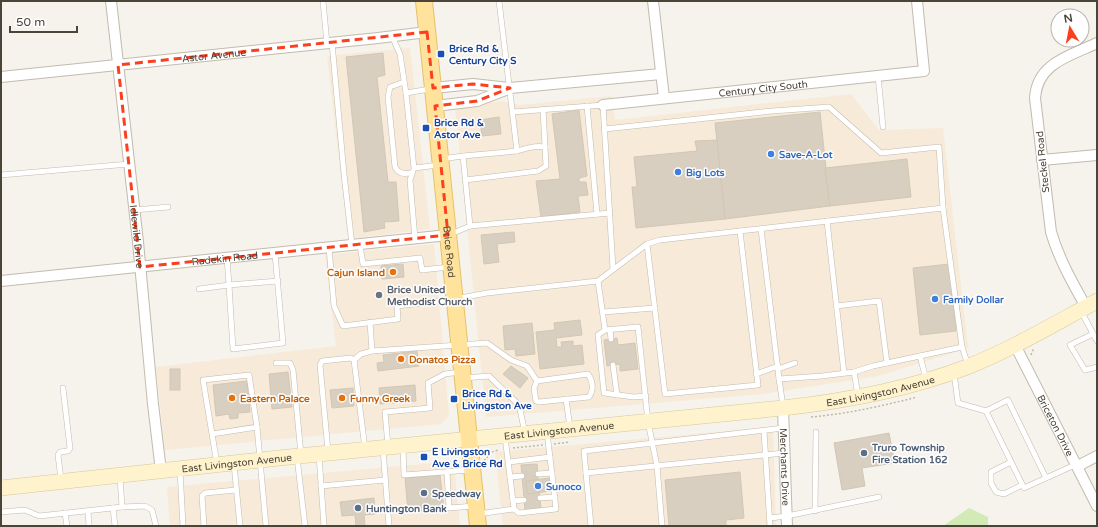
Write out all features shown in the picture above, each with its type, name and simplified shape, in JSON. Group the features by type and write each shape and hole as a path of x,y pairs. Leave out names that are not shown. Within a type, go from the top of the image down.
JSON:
{"main road":[{"name":"Brice Road","path":"424,1 477,515"},
{"name":"East Livingston Avenue","path":"1,488 259,460 783,408 859,398 927,381 961,369 1015,345 1088,306"}],"street":[{"name":"Idlewild Drive","path":"111,1 140,267 160,471"},
{"path":"653,1 664,98"},
{"name":"Century City South","path":"603,105 924,71 917,1"},
{"name":"Astor Avenue","path":"1,77 427,32"},
{"name":"Steckel Road","path":"1088,306 1059,255 1051,232 1035,98 1041,76 1052,65 1097,43"},
{"path":"433,88 473,84 510,88 661,74"},
{"path":"435,106 477,101 510,88"},
{"path":"1042,160 1097,155"},
{"name":"Radekin Road","path":"1,281 448,235"},
{"name":"Briceton Drive","path":"1015,345 1097,506"},
{"name":"Merchants Drive","path":"783,408 787,521"},
{"path":"1077,465 1097,456"}],"lane":[{"path":"323,1 343,168 356,245 363,264 420,258 422,270 452,267"},
{"path":"499,1 517,151"},
{"path":"393,36 400,54 406,93 413,170 410,180 415,239"},
{"path":"878,76 884,127"},
{"path":"404,82 390,87 388,91 396,166 398,172 403,174 463,156 517,151 531,147 545,147"},
{"path":"406,93 433,88"},
{"path":"512,112 603,105 613,269"},
{"path":"587,106 597,214"},
{"path":"604,129 772,111 829,107 881,153 939,148 943,208 962,347 958,403 986,411 1008,400 1046,478"},
{"path":"466,180 538,172 546,166 543,109"},
{"path":"463,156 470,226"},
{"path":"1,175 129,164"},
{"path":"134,210 168,207"},
{"path":"329,248 334,306 343,326 398,319 397,306 455,299 487,293 598,281 647,244 660,240 943,208"},
{"path":"448,235 470,226 610,213"},
{"path":"827,221 844,373"},
{"path":"761,229 783,408"},
{"path":"647,244 665,394 758,385 740,231"},
{"path":"227,258 233,349 283,344 275,254"},
{"path":"199,289 278,281"},
{"path":"598,281 603,312 611,339"},
{"path":"836,306 879,301 887,363"},
{"path":"1088,306 1093,334 1097,341"},
{"path":"603,312 655,308"},
{"path":"370,322 372,351"},
{"path":"646,396 634,397 604,392 598,335 608,330 638,327 646,396 648,422 657,466 662,526"},
{"path":"1093,334 1070,346 1084,370 1097,368"},
{"path":"354,360 361,354 372,351 487,343 511,360 527,366 537,381"},
{"path":"779,379 854,372 887,363 962,347"},
{"path":"920,356 927,381"},
{"path":"324,526 322,486 324,454 320,365 322,361 351,358 354,360"},
{"path":"354,360 365,450"},
{"path":"276,363 290,363 293,370 305,526"},
{"path":"756,374 795,363"},
{"path":"614,365 617,394"},
{"path":"854,372 859,398"},
{"path":"473,469 404,475 391,447 385,412 430,408 428,382 445,374 489,376 520,405 525,434"},
{"path":"588,374 592,379 592,391 589,397 540,402 536,401 534,388 537,381 588,374"},
{"path":"217,465 203,380 249,375 257,427 266,526"},
{"path":"61,481 58,455 60,452 68,451 70,448 63,388"},
{"path":"566,399 570,429"},
{"path":"986,411 1024,488 1077,465"},
{"path":"212,434 257,427"},
{"path":"591,526 584,450 784,428"},
{"path":"764,430 770,526"},
{"path":"505,436 514,509 519,513 556,509 547,432"},
{"path":"815,511 816,432"},
{"path":"389,526 385,480 391,447"},
{"path":"586,473 784,453"},
{"path":"508,462 550,457"},
{"path":"1011,462 991,472 991,483 996,492 1004,494 1022,485"},
{"path":"234,463 240,526"},
{"path":"180,469 183,526"},
{"path":"447,472 449,508 477,515 514,509"},
{"path":"538,474 552,473"},
{"path":"120,476 122,507"},
{"path":"510,478 522,476"},
{"path":"322,486 385,480"},
{"path":"204,526 202,496 205,493 236,490"},
{"path":"540,498 555,497"},
{"path":"770,518 787,521 815,511 879,497"},
{"path":"513,501 524,500"},
{"path":"1,512 25,510 39,516 145,506 152,510 156,526"},
{"path":"113,508 115,526"},
{"path":"88,511 89,526"},
{"path":"65,514 66,526"}],"highlighted area":[{"path":"427,32 433,88 473,84 510,88 477,101 435,106 448,235 140,267 118,65"}],"shaded area":[{"path":"410,48 430,229 348,239 327,56"},
{"path":"851,94 879,130 943,128 969,348 878,376 763,394 486,417 455,107 500,101 520,105 612,96 615,120"},
{"path":"434,244 449,416 441,424 165,450 156,367 336,346 325,255"},
{"path":"773,427 776,526 503,526 495,452"},
{"path":"445,462 454,466 460,526 170,526 167,487"}],"green space":[{"path":"969,508 988,517 988,526 943,526"}],"building":[{"path":"383,53 385,75 377,77 388,182 396,182 399,221 384,222 385,228 364,232 346,57"},
{"path":"579,110 587,176 579,178 579,182 586,182 588,195 578,196 580,212 541,217 536,181 560,179 552,114"},
{"name":"Save-A-Lot","path":"820,112 830,206 725,219 715,123"},
{"path":"499,117 501,134 482,136 480,120"},
{"name":"Big Lots","path":"717,140 725,219 636,228 632,187 637,187 634,157 697,151 695,141"},
{"path":"907,159 911,197 830,206 825,168"},
{"path":"514,232 515,242 497,244 499,262 484,264 481,235"},
{"name":"Cajun Island","path":"403,264 404,277 382,279 381,266"},
{"name":"Family Dollar","path":"949,264 956,331 920,335 913,268"},
{"path":"580,320 582,335 556,338 557,347 562,347 561,342 573,341 573,346 582,345 584,364 540,369 536,332 555,330 554,323"},
{"path":"532,323 535,354 516,356 515,349 505,350 503,326"},
{"path":"617,338 618,345 635,343 638,369 620,371 620,364 607,366 604,340"},
{"name":"Donatos Pizza","path":"417,351 419,366 378,371 377,363 384,362 383,355"},
{"path":"511,366 528,378 520,388 503,374"},
{"path":"170,369 180,369 180,390 170,390"},
{"path":"288,372 292,407 272,409 269,374"},
{"name":"Eastern Palace","path":"247,381 250,412 238,413 238,418 230,419 229,414 216,416 213,385"},
{"path":"415,385 416,401 380,404 379,388"},
{"name":"Funny Greek","path":"353,388 354,406 332,408 330,390"},
{"name":"Truro Township Fire Station 162","path":"889,433 895,463 862,468 865,486 842,490 834,443"},
{"name":"Sunoco","path":"537,464 541,509 525,510 521,465"},
{"path":"740,472 744,518 726,520 726,526 669,526 665,480"},
{"name":"Speedway","path":"440,475 444,509 408,512 405,478"},
{"name":"Sunoco","path":"549,478 550,491 527,494 526,481"},
{"name":"Huntington Bank","path":"374,498 375,514 364,515 365,526 356,526 355,515 342,516 340,502"}],"place":[{"name":"Brice Rd & Century City S","path":"441,54"},
{"name":"Brice Rd & Astor Ave","path":"426,128"},
{"name":"Save-A-Lot","path":"771,154"},
{"name":"Big Lots","path":"678,172"},
{"name":"Cajun Island","path":"393,272"},
{"name":"Brice United Methodist Church","path":"379,295"},
{"name":"Family Dollar","path":"935,299"},
{"name":"Donatos Pizza","path":"401,359"},
{"name":"Eastern Palace","path":"232,398"},
{"name":"Funny Greek","path":"342,398"},
{"name":"Brice Rd & Livingston Ave","path":"454,399"},
{"name":"Truro Township Fire Station 162","path":"864,453"},
{"name":"E Livingston Ave & Brice Rd","path":"424,457"},
{"name":"Sunoco","path":"538,486"},
{"name":"Speedway","path":"424,493"},
{"name":"Huntington Bank","path":"358,508"}]}
